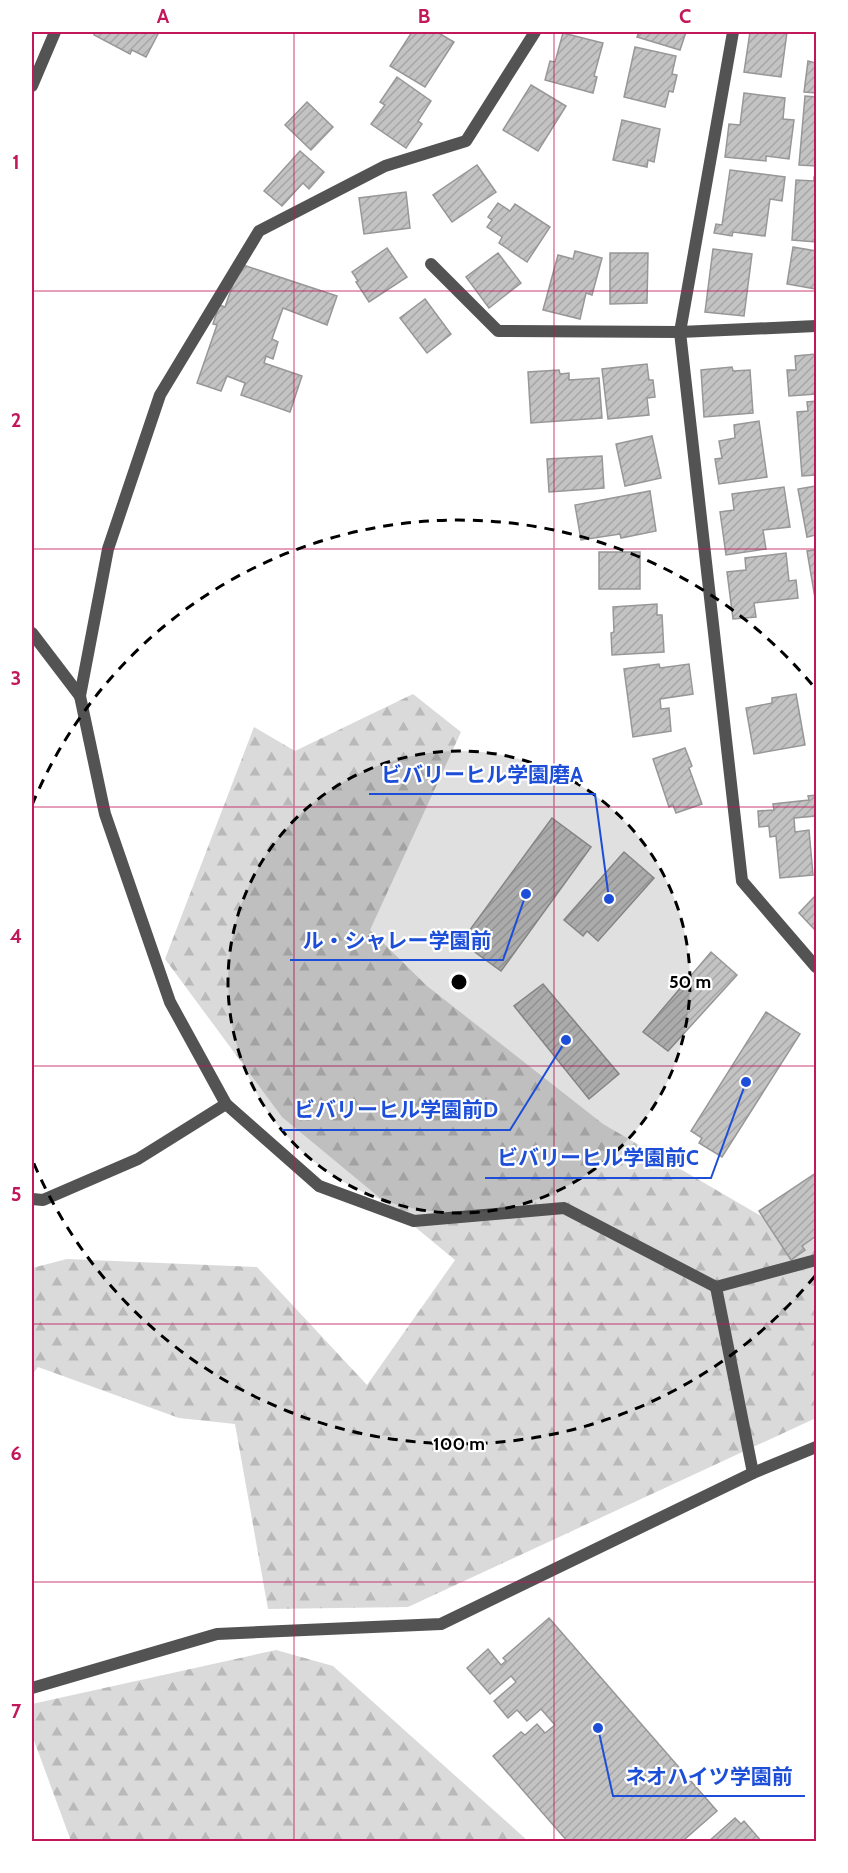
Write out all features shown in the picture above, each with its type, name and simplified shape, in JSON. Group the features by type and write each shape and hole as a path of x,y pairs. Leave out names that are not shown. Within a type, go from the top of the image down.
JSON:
{"street":[{"path":"32,86 55,32"},
{"path":"535,32 466,141 385,166 259,231 160,395 108,549 80,696 105,814 170,1002 226,1104 319,1186 414,1221 564,1208 716,1287 816,1260"},
{"path":"733,32 680,332 742,881 816,967"},
{"path":"431,264 498,331 680,332 816,326"},
{"path":"32,633 80,696"},
{"path":"32,1198 43,1200 138,1159 226,1104"},
{"path":"716,1287 753,1473"},
{"path":"32,1688 217,1634 441,1624 753,1473 816,1447"}],"green space":[{"path":"413,694 461,732 370,930 427,986 603,1124 804,1241 816,1239 816,1418 408,1607 268,1609 235,1424 179,1418 38,1367 32,1375 32,1268 67,1259 257,1267 367,1385 455,1260 282,1117 165,959 254,727 295,751"},
{"path":"276,1650 333,1666 528,1841 71,1841 32,1735 32,1704"}],"building":[{"path":"95,32 159,32 146,57 132,50 130,54 94,35"},
{"path":"412,32 437,32 454,42 425,87 390,66"},
{"path":"639,32 686,32 680,50 637,37"},
{"path":"750,32 787,32 781,77 744,72"},
{"path":"563,33 603,43 594,76 597,77 593,93 545,80 550,61 555,62"},
{"path":"635,47 676,56 672,74 677,75 673,92 669,91 665,107 624,97"},
{"path":"808,61 816,63 816,93 804,92"},
{"path":"397,77 431,101 418,121 422,124 406,148 371,124 385,105 380,102"},
{"path":"531,85 566,106 538,151 503,130"},
{"path":"744,93 785,98 783,119 794,120 789,159 766,156 766,161 725,157 729,124 740,125"},
{"path":"805,96 816,97 816,166 799,165"},
{"path":"307,102 333,127 311,150 285,125"},
{"path":"622,120 660,129 654,162 648,160 647,167 613,160"},
{"path":"300,151 324,172 309,189 303,183 282,206 264,191"},
{"path":"477,165 496,192 452,222 433,195"},
{"path":"730,170 785,177 782,201 770,199 765,236 733,232 732,236 714,233 716,224 722,225"},
{"path":"816,177 816,242 792,240 796,180 814,181"},
{"path":"406,192 410,228 364,234 359,198"},
{"path":"498,203 510,211 515,204 550,227 527,262 499,243 502,237 487,227 492,220 488,217"},
{"path":"793,247 816,251 816,289 787,284"},
{"path":"387,248 407,277 369,302 352,272"},
{"path":"713,249 752,254 744,316 705,312"},
{"path":"575,251 602,258 592,295 586,293 580,319 543,310 558,255 573,259"},
{"path":"498,253 521,283 489,308 466,277"},
{"path":"610,253 648,253 647,303 610,304"},
{"path":"240,264 337,296 327,325 283,308 272,339 278,342 273,359 266,356 264,363 302,376 290,412 241,395 245,383 227,376 221,391 197,383 217,325 213,324 219,305 225,307"},
{"path":"425,299 451,334 427,353 400,318"},
{"path":"816,354 816,394 789,396 787,370 796,370 795,356"},
{"path":"647,364 649,380 653,380 655,397 647,398 649,415 608,419 602,369"},
{"path":"732,367 733,371 750,370 753,413 704,417 701,370"},
{"path":"559,370 560,374 569,373 569,380 599,378 602,418 531,423 528,372"},
{"path":"816,401 816,475 802,476 797,412 808,411 807,402"},
{"path":"759,421 767,477 719,484 715,459 722,458 719,441 735,438 734,425"},
{"path":"652,436 661,478 625,486 616,444"},
{"path":"602,456 604,488 549,492 547,459"},
{"path":"816,486 816,535 807,537 798,489"},
{"path":"784,487 790,527 763,530 766,549 726,555 720,512 734,510 732,494"},
{"path":"650,491 656,531 621,538 620,534 581,540 575,505"},
{"path":"816,550 816,604 807,551"},
{"path":"599,552 640,552 640,589 599,589"},
{"path":"786,553 789,581 796,580 798,598 754,603 756,617 733,619 727,572 746,570 745,558"},
{"path":"657,604 657,615 662,615 664,652 612,655 613,607"},
{"path":"659,664 660,668 689,664 693,694 660,699 661,709 669,708 671,731 633,737 624,669"},
{"path":"796,694 805,745 754,754 746,708 772,703 772,698"},
{"path":"685,748 692,766 689,768 702,804 676,813 673,805 669,807 653,759"},
{"path":"816,795 816,816 794,818 795,832 809,830 813,875 780,878 776,836 770,837 769,826 759,827 758,811 774,810 773,804 809,800 808,796"},
{"path":"552,818 591,847 501,971 461,942"},
{"path":"624,852 654,878 598,941 587,931 583,936 564,920"},
{"path":"816,895 816,931 799,913"},
{"path":"711,952 737,975 668,1051 643,1032"},
{"path":"543,984 619,1074 589,1099 514,1006"},
{"path":"766,1012 800,1034 722,1157 699,1143 702,1138 691,1131"},
{"path":"816,1173 816,1236 802,1246 805,1250 791,1260 759,1211"},
{"path":"549,1618 717,1811 685,1839 687,1842 568,1842 493,1756 521,1732 525,1735 537,1724 545,1733 555,1725 541,1709 527,1721 517,1710 508,1718 494,1701 516,1682 511,1676 490,1694 467,1668 488,1649 501,1665 506,1661 503,1658"},
{"path":"735,1818 741,1824 744,1821 762,1842 708,1842"}],"place":[{"name":"ル・シャレー学園前","path":"526,894"},
{"name":"ビバリーヒル学園磨A","path":"609,899"},
{"name":"ビバリーヒル学園前D","path":"566,1040"},
{"name":"ビバリーヒル学園前C","path":"746,1082"},
{"name":"ネオハイツ学園前","path":"598,1728"}]}
